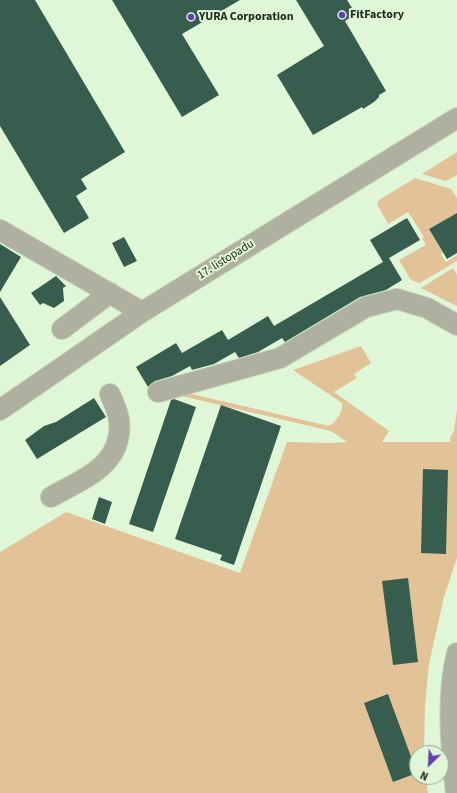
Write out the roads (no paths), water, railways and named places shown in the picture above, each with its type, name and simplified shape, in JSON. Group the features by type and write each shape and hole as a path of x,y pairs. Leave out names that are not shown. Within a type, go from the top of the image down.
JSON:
{"street":[{"name":"17. listopadu","path":"0,410 142,312 457,118"},
{"path":"0,230 142,312"},
{"path":"62,330 110,293"},
{"path":"158,392 280,358 366,308 397,299 427,308 457,325"},
{"path":"51,497 94,472 112,457 118,440 119,419 110,394"},
{"path":"456,793 451,721 452,685 457,653"}],"place":[{"name":"FitFactory","path":"342,15"},
{"name":"YURA Corporation","path":"191,17"}]}
